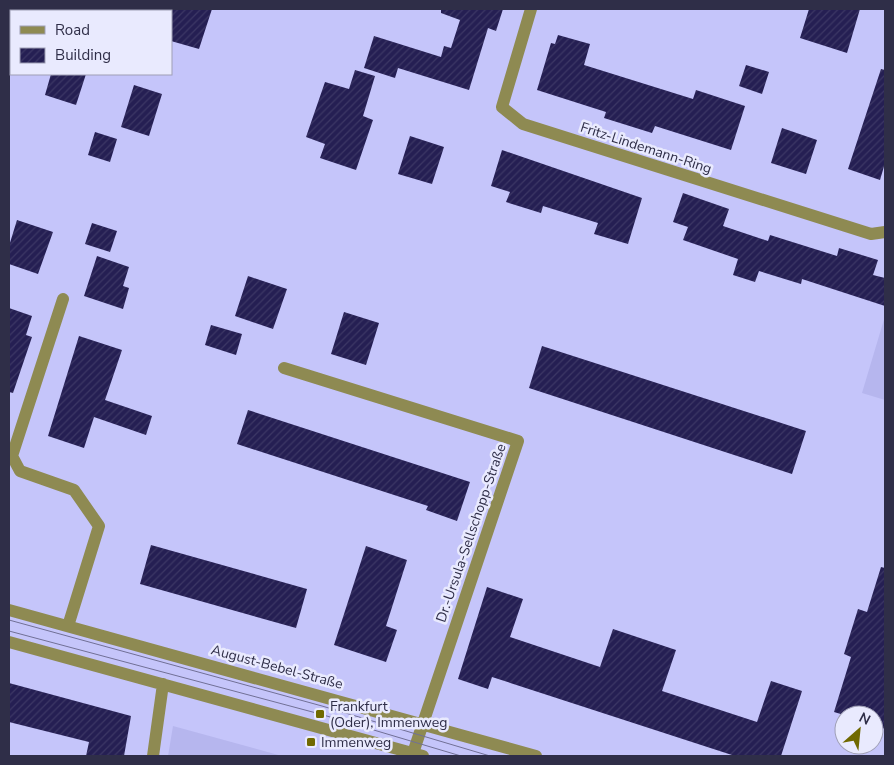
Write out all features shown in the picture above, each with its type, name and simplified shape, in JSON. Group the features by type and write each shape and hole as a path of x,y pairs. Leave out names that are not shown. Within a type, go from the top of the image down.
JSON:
{"street":[{"name":"Fritz-Lindemann-Ring","path":"531,9 502,107 522,124 871,234 885,232"},
{"path":"63,299 12,456 20,471 74,490 99,526 68,626"},
{"name":"Dr.-Ursula-Sellschopp-Straße","path":"284,368 518,441 423,724 418,755"},
{"name":"August-Bebel-Straße","path":"9,610 536,756"},
{"path":"9,642 418,755"},
{"path":"153,756 163,684"}],"shaded area":[{"path":"885,316 885,400 862,393"},
{"path":"173,726 282,756 168,756"}],"building":[{"path":"212,9 199,49 172,41 171,10"},
{"path":"441,9 503,9 496,31 488,28 469,90 398,68 395,78 364,68 374,36 441,57 444,46 451,48 460,20 441,13"},
{"path":"809,9 860,9 847,53 800,38"},
{"path":"558,35 590,44 584,65 693,99 696,90 745,106 731,150 655,126 652,133 604,118 606,112 537,90 551,43 555,44"},
{"path":"746,65 769,72 762,94 739,86"},
{"path":"881,69 885,70 885,163 880,180 848,169"},
{"path":"355,70 375,76 363,116 373,120 356,170 320,158 325,144 306,137 325,82 349,89"},
{"path":"51,75 86,75 76,105 45,95"},
{"path":"134,85 162,94 149,136 121,127"},
{"path":"782,128 817,140 806,174 771,163"},
{"path":"95,132 117,139 110,162 88,155"},
{"path":"410,136 444,147 432,184 398,174"},
{"path":"502,150 642,198 628,244 594,234 598,223 543,206 541,213 506,202 510,192 491,186"},
{"path":"683,193 729,209 723,226 768,241 770,235 837,256 839,248 878,260 873,275 885,278 885,306 802,279 801,284 759,271 755,282 733,275 738,259 683,240 688,227 673,222"},
{"path":"17,220 53,232 38,274 9,264 9,246"},
{"path":"92,223 117,231 110,252 85,244"},
{"path":"97,256 129,267 123,286 129,288 123,309 84,296"},
{"path":"248,276 287,289 273,329 235,316"},
{"path":"9,308 32,316 26,335 32,337 13,393 9,392"},
{"path":"344,312 379,323 366,365 331,354"},
{"path":"211,325 242,334 236,355 205,345"},
{"path":"79,336 122,350 105,400 152,416 146,435 94,417 84,448 48,436"},
{"path":"542,346 806,431 792,474 529,388"},
{"path":"248,410 470,482 457,521 426,510 428,506 237,444"},
{"path":"151,545 307,589 296,628 140,584"},
{"path":"366,546 407,560 386,626 397,630 386,662 334,645"},
{"path":"881,567 885,568 885,729 884,705 836,705 851,657 844,654 858,609 867,612"},
{"path":"487,587 523,599 510,637 600,667 613,629 676,650 662,691 757,722 771,681 802,691 781,756 735,756 492,677 488,689 458,679"},
{"path":"9,683 131,716 124,756 86,756 89,742 9,722"}],"tram line":[{"path":"9,620 322,706 490,756"},
{"path":"9,631 320,714 461,756"}],"place":[{"name":"Frankfurt (Oder), Immenweg","path":"320,714"},
{"name":"Immenweg","path":"311,742"}]}
